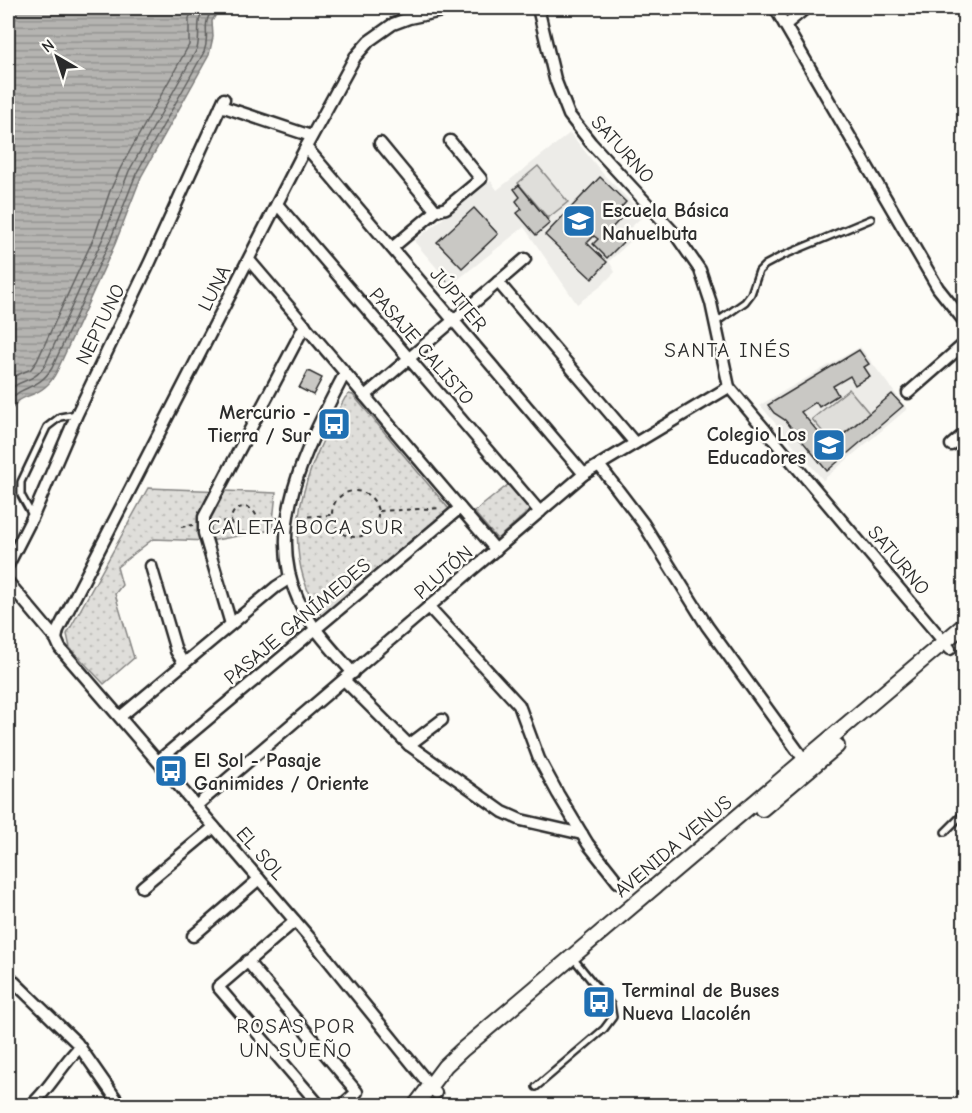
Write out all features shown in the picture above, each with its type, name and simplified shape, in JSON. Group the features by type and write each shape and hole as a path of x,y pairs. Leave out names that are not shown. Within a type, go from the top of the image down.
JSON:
{"street":[{"name":"LUNA","path":"56,639 58,630 311,136 354,57 369,41 401,21 456,8"},
{"name":"SATURNO","path":"538,8 555,79 569,114 583,134 685,245 704,281 729,387 947,645"},
{"path":"775,8 938,288 964,321"},
{"path":"785,25 806,8"},
{"name":"NEPTUNO","path":"8,565 33,516 77,414 150,262 222,102 311,136"},
{"path":"392,248 436,211 446,208 482,179 450,141"},
{"path":"380,143 436,211"},
{"name":"JÚPITER","path":"306,147 584,474"},
{"name":"PASAJE CALISTO","path":"277,204 540,512"},
{"path":"365,396 525,259"},
{"path":"249,260 496,550"},
{"path":"498,282 635,443"},
{"path":"231,624 204,533 204,517 305,325"},
{"path":"908,393 964,344"},
{"path":"345,373 314,434 296,484 286,532 287,563 298,600 348,676 410,745 510,816 582,834"},
{"name":"PLUTÓN","path":"196,806 584,474 729,387"},
{"path":"951,445 964,434"},
{"path":"599,465 643,523 727,655 805,761"},
{"name":"PASAJE GANÍMEDES","path":"158,761 460,508"},
{"path":"151,566 176,651 184,664"},
{"path":"120,717 276,586 290,578"},
{"name":"EL SOL","path":"8,582 56,639 60,648 295,921 433,1089"},
{"path":"429,607 519,705 539,759 582,834 618,882"},
{"name":"AVENIDA VENUS","path":"427,1106 445,1066 462,1050 809,770 947,645 964,625"},
{"name":"AVENIDA VENUS","path":"574,960 805,761 947,645 964,636"},
{"path":"410,745 442,720"},
{"path":"142,887 214,827"},
{"path":"193,936 259,879"},
{"path":"295,921 218,987 320,1106"},
{"path":"248,962 357,1092 341,1106"},
{"path":"8,976 69,1034 121,1106"},
{"path":"30,1106 80,1047"},
{"name":"AVENIDA VENUS","path":"415,1106 433,1089"}],"lane":[{"path":"715,323 745,302 751,294 759,271 765,265 871,219"},
{"path":"33,516 21,495 21,482 47,427 60,417 77,414"},
{"path":"945,832 964,813"},
{"path":"536,1088 604,1029 613,1017 611,1005 574,960"}],"path":[{"path":"350,491 363,492 368,495 378,512 375,524 366,534 360,536 341,532 333,522 332,515 335,503 350,491"},
{"path":"248,508 255,513 256,522 251,531 240,533 232,525 231,516 236,510 248,508"},
{"path":"378,512 460,508"}],"shaded area":[{"name":"Escuela Básica Nahuelbuta","path":"570,133 604,175 644,215 624,234 630,242 609,261 615,272 600,287 577,304 524,227 451,285 414,241 491,181 497,190"},
{"path":"538,166 568,202 548,218 518,183"},
{"name":"Colegio Los Educadores","path":"860,347 907,409 823,480 760,405"},
{"path":"849,389 869,413 832,443 812,419"},
{"path":"349,394 353,395 449,509 322,617 307,589 299,561 297,534 300,506 318,451"},
{"path":"509,484 531,509 497,539 474,512"},
{"path":"148,488 276,493 272,530 210,541 153,539 117,567 122,585 115,594 134,658 104,684 70,648 67,634"}],"water":[{"path":"8,8 220,8 212,21 213,37 209,55 141,177 115,244 57,371 45,387 16,403 8,416"}],"building":[{"path":"600,177 626,202 617,212 622,217 610,230 623,242 607,258 593,244 598,239 594,236 587,243 607,262 592,279 545,235"},
{"path":"519,185 550,223 536,235 517,213 522,209 516,201 520,197 514,189"},
{"path":"474,208 498,234 462,268 437,242"},
{"path":"859,350 869,364 864,367 870,376 855,385 850,376 833,386 838,395 819,407 816,402 801,412 830,446 892,394 903,406 827,471 785,420 774,413 768,405"},
{"path":"308,371 322,378 313,395 299,388"}],"place":[{"name":"Escuela Básica Nahuelbuta","path":"579,221"},
{"name":"Mercurio - Tierra / Sur","path":"334,424"},
{"name":"Colegio Los Educadores","path":"829,445"},
{"name":"El Sol - Pasaje Ganimides / Oriente","path":"171,771"},
{"name":"Terminal de Buses Nueva Llacolén","path":"599,1002"}],"district":[{"name":"SANTA INÉS","path":"728,350"},
{"name":"CALETA BOCA SUR","path":"306,527"},
{"name":"ROSAS POR UN SUEÑO","path":"296,1038"}]}
